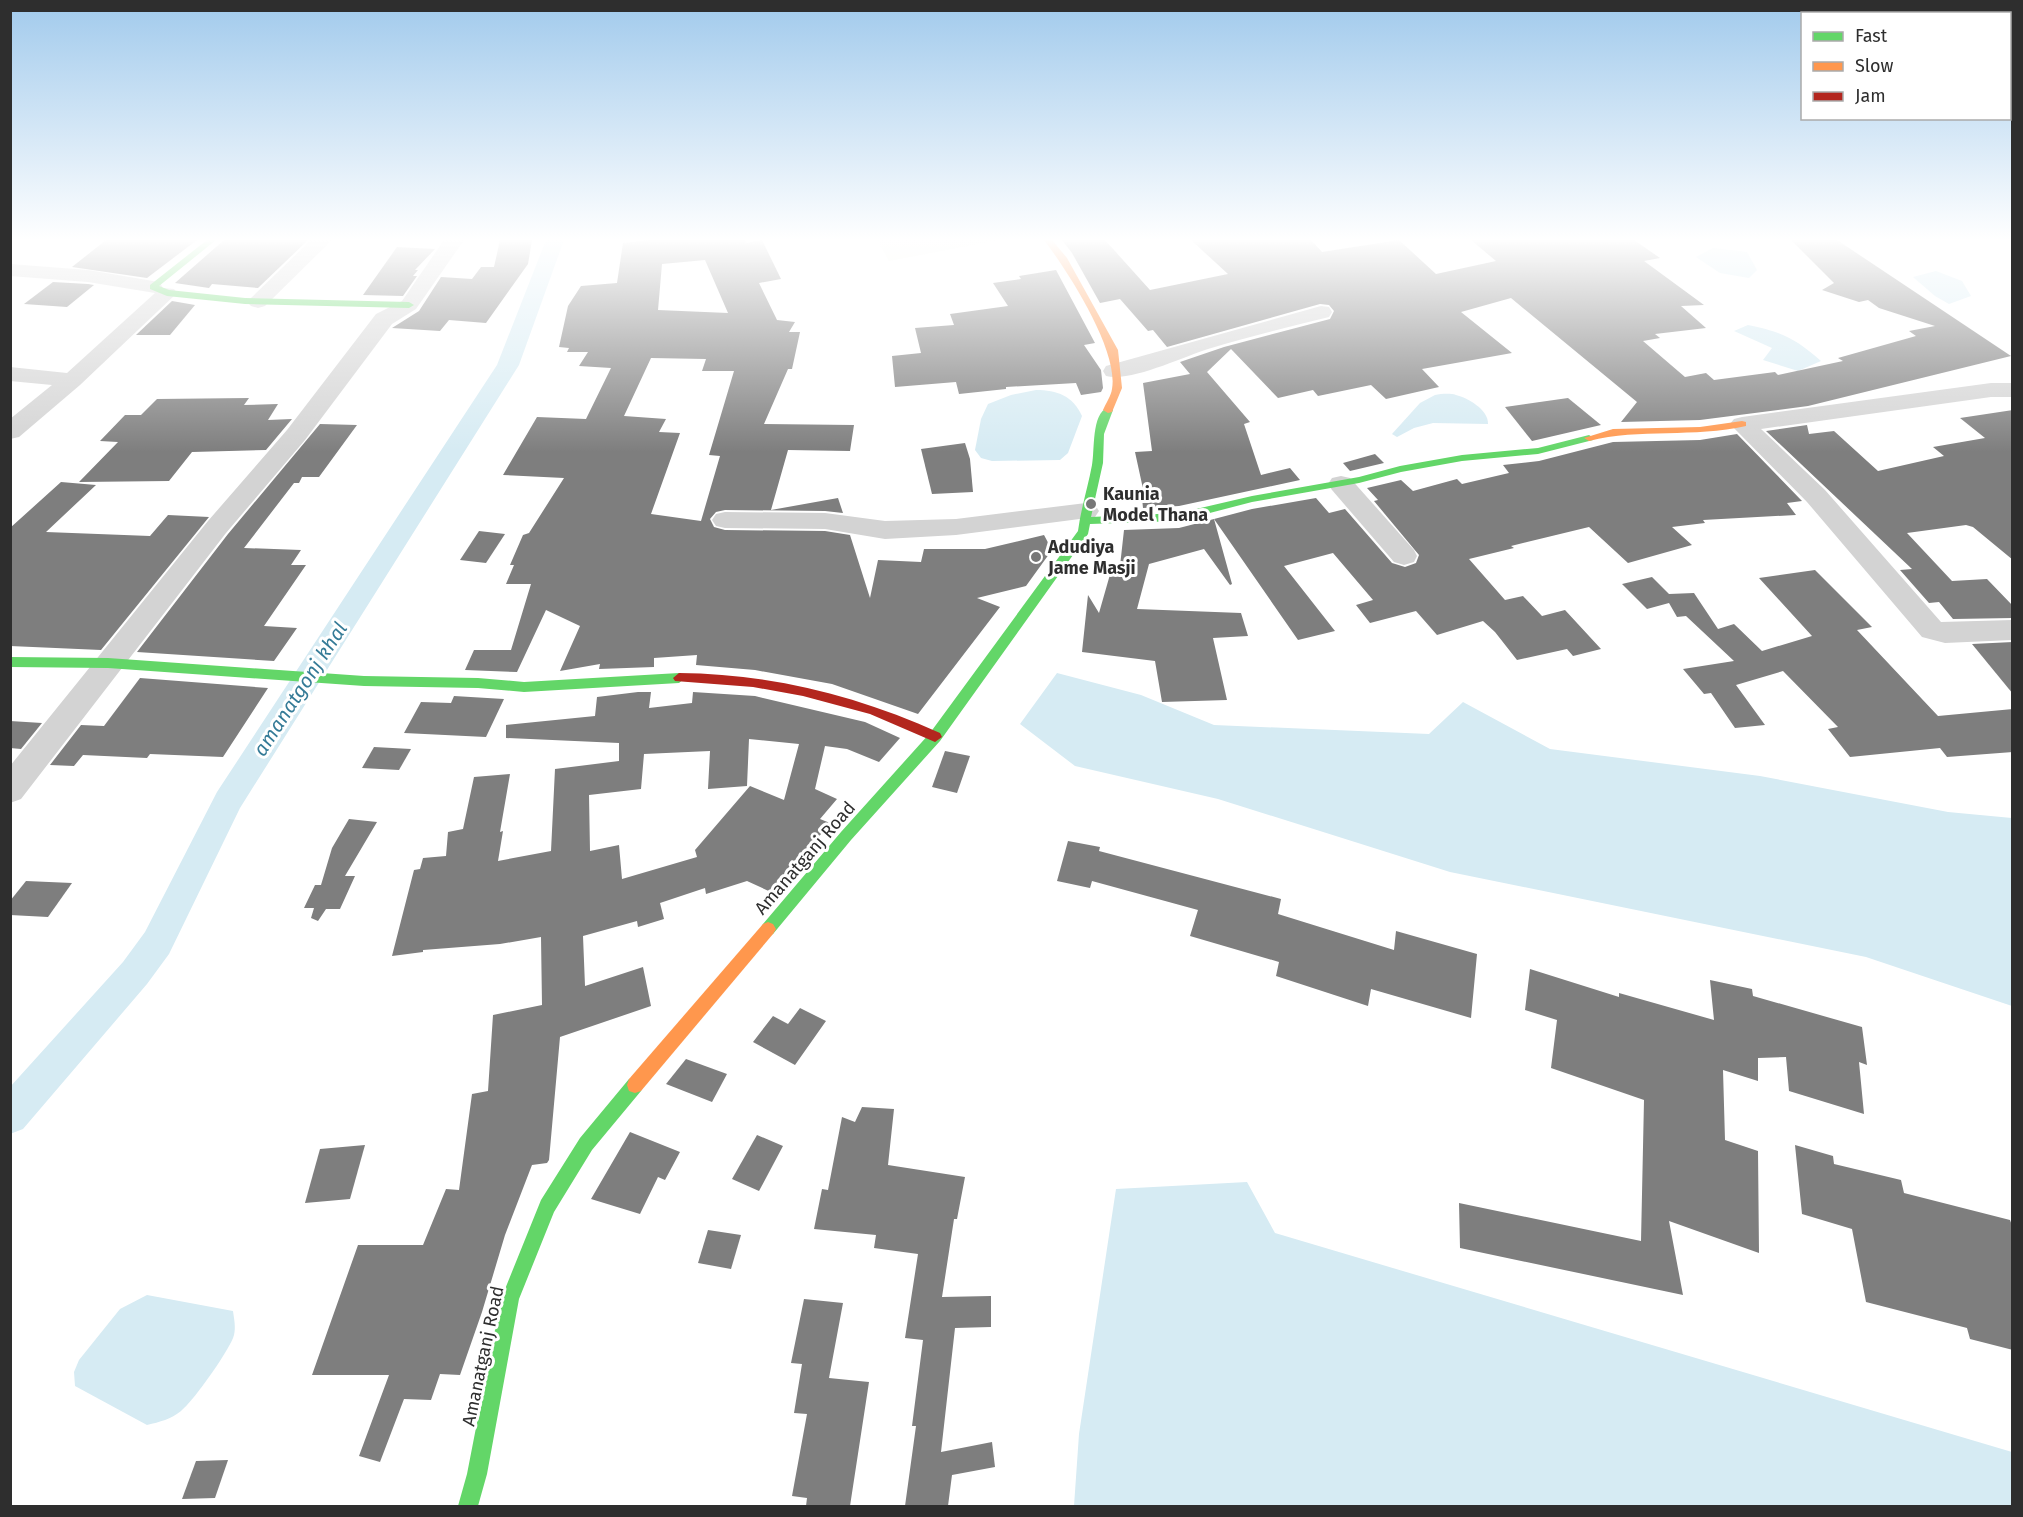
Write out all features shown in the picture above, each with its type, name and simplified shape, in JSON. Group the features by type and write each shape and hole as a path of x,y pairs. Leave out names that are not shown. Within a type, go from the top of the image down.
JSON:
{"street":[{"path":"10,432 72,380 140,311"},
{"path":"10,790 217,526 296,435 384,319 399,311"},
{"name":"Amanatganj Road","path":"468,1506 477,1474 510,1299 547,1206 586,1144 838,845 935,736 1084,531 1085,516 1098,463 1099,434 1117,388 1113,350 1092,311"},
{"path":"1114,371 1149,363 1229,336 1321,312"},
{"path":"10,374 72,380"},
{"path":"725,520 825,521 885,530 956,527 1008,519 1085,516 1179,517 1252,499 1341,484 1410,467 1462,458 1538,451 1613,432 1700,430 1991,390 2013,390"},
{"path":"1742,424 1816,496 1932,630 1945,633 2013,630"},
{"path":"1341,484 1404,556"},
{"path":"10,662 108,663 231,674 364,681 478,683 524,687 586,685 638,679 690,678 755,683 832,698 878,712 935,736"}],"water":[{"path":"1748,325 1787,337 1821,361 1798,371 1763,360 1772,348 1734,331"},
{"path":"1036,390 1051,391 1069,399 1082,416 1068,453 1060,460 992,461 981,458 975,450 981,419 988,404 1011,395"},
{"path":"1454,394 1472,402 1485,414 1488,424 1433,423 1414,428 1397,437 1392,434 1420,403 1435,395"},
{"path":"1057,673 1141,695 1214,725 1429,734 1463,702 1550,749 1760,776 1948,812 2012,818 2012,1006 1866,957 1450,872 1218,799 1075,766 1020,724"},
{"path":"1247,1182 1275,1233 2012,1452 2012,1506 1074,1506 1079,1434 1116,1189"},
{"path":"147,1295 233,1311 235,1329 231,1342 219,1362 187,1406 169,1418 147,1425 75,1386 74,1372 79,1360 120,1309"}],"building":[{"path":"162,311 190,311 170,335 136,335"},
{"path":"419,311 495,311 486,323 449,320 440,331 392,328"},
{"path":"567,311 728,313 727,311 773,311 777,320 795,322 789,332 800,332 792,369 788,369 764,424 854,425 850,451 788,450 771,510 838,498 843,513 725,510 716,512 710,519 714,527 725,530 825,531 850,535 870,598 878,560 921,562 924,549 985,549 1044,535 1052,550 1026,586 977,598 1000,607 918,714 832,684 755,670 696,665 697,655 654,658 654,667 599,669 600,664 560,671 580,626 546,610 517,672 465,670 474,650 511,650 531,584 506,584 514,565 510,565 523,535 529,533 564,478 503,475 537,417 586,419 611,368 579,366 588,352 567,352 569,348 559,347","holes":["651,358 706,359 702,371 734,371 709,455 720,456 701,521 651,514 680,433 659,432 666,419 624,416"]},
{"path":"973,311 1078,311 1095,343 1084,345 1101,370 1103,388 1101,392 1081,395 1076,383 1006,387 1006,389 959,394 956,382 895,387 892,356 921,353 915,328 954,325 950,314"},
{"path":"1130,311 1296,311 1167,347 1153,330 1148,331"},
{"path":"1334,311 1465,311 1461,312 1512,353 1422,369 1439,387 1386,399 1371,385 1318,396 1313,390 1278,398 1231,349 1207,372 1250,422 1244,424 1261,475 1290,468 1300,480 1179,506 1143,508 1142,498 1145,498 1135,452 1152,451 1143,383 1190,374 1180,362 1224,347 1330,319"},
{"path":"1526,311 1686,311 1706,328 1655,334 1660,338 1643,341 1685,377 1706,373 1714,380 1775,372 1778,375 1843,361 1838,358 1916,336 1909,331 1935,326 1888,311 1943,311 2011,356 1808,406 1700,420 1621,422 1637,402"},
{"path":"249,398 244,405 278,404 268,420 292,419 266,450 192,452 169,481 79,482 118,442 100,441 125,415 141,415 157,399"},
{"path":"1568,398 1601,425 1532,441 1505,407"},
{"path":"2013,410 2013,560 1973,527 1966,525 1907,533 1952,581 1987,579 2013,606 2013,618 1953,619 1939,602 1929,603 1900,570 1912,569 1766,431 1807,425 1809,434 1834,431 1878,471 1944,456 1933,447 1985,438 1960,418"},
{"path":"320,424 357,425 319,477 302,477 299,483 294,483 244,548 301,550 291,565 306,565 264,626 297,628 274,661 137,652 228,534"},
{"path":"1737,434 1802,501 1787,503 1796,515 1703,520 1705,523 1672,527 1692,545 1628,563 1589,527 1469,559 1505,600 1523,596 1542,616 1565,610 1601,649 1573,656 1567,649 1517,660 1495,632 1483,621 1437,635 1416,611 1370,623 1356,605 1373,600 1333,553 1284,566 1335,631 1298,640 1214,519 1252,509 1316,498 1329,513 1345,509 1392,563 1405,567 1416,563 1419,555 1374,501 1378,500 1367,488 1401,480 1413,491 1457,479 1462,484 1509,473 1503,465 1539,461 1613,442 1700,440"},
{"path":"965,443 970,459 973,492 932,494 921,449"},
{"path":"1375,454 1384,463 1350,471 1343,463"},
{"path":"61,482 96,485 46,532 150,536 168,515 209,517 101,650 10,646 10,528"},
{"path":"1214,519 1232,584 1230,585 1204,549 1149,564 1137,609 1241,613 1248,636 1213,638 1227,700 1162,702 1155,661 1082,652 1088,595 1099,613 1113,564 1120,566 1124,530 1179,528"},
{"path":"479,531 505,534 486,563 460,560"},
{"path":"1815,570 1872,627 1857,630 1938,716 2013,709 2013,752 1947,757 1940,748 1850,757 1828,729 1838,727 1783,671 1736,685 1765,725 1735,728 1711,693 1704,694 1683,669 1734,661 1686,616 1677,617 1669,603 1647,609 1622,584 1652,577 1669,594 1694,593 1718,629 1734,624 1762,651 1812,636 1759,578"},
{"path":"2013,642 2013,694 1972,644"},
{"path":"140,678 268,688 223,757 150,754 147,758 83,755 74,766 50,765 81,725 104,726"},
{"path":"651,692 649,708 692,703 693,692 755,696 865,722 900,738 879,762 847,749 825,746 815,789 837,799 820,819 830,823 773,893 747,881 706,894 705,888 660,903 664,919 638,927 637,921 583,936 585,986 643,967 651,1006 560,1037 549,1160 547,1163 532,1165 505,1235 460,1375 440,1374 431,1400 404,1399 380,1462 359,1456 389,1375 312,1375 358,1245 423,1245 446,1189 459,1190 472,1094 488,1091 493,1015 542,1005 541,937 500,944 423,950 423,952 392,956 414,870 420,869 423,858 446,856 448,832 463,829 474,777 510,774 500,832 503,831 498,861 551,851 555,769 619,761 619,743 506,738 506,725 595,716 597,697","holes":["749,739 799,744 784,800 750,786 695,850 697,857 622,879 619,845 590,851 589,795 641,789 644,754 710,751 708,789 747,786"]},
{"path":"454,696 504,699 486,737 404,733 421,702 451,703"},
{"path":"10,721 42,723 21,749 10,748"},
{"path":"374,747 411,749 399,770 362,768"},
{"path":"945,751 970,756 957,793 932,787"},
{"path":"349,819 377,822 345,876 355,876 340,909 326,909 318,921 311,918 314,908 304,908 315,885 321,885 332,848"},
{"path":"1068,841 1100,847 1099,851 1281,899 1278,914 1394,950 1396,931 1477,954 1471,1018 1371,989 1368,1006 1276,976 1279,962 1190,936 1198,910 1092,881 1090,888 1057,881"},
{"path":"26,881 72,883 48,917 10,915 10,901"},
{"path":"1530,969 1619,997 1619,993 1714,1020 1710,980 1752,989 1753,996 1862,1027 1867,1065 1859,1062 1864,1114 1789,1091 1786,1057 1758,1058 1758,1081 1723,1070 1725,1140 1758,1151 1759,1253 1669,1221 1683,1295 1460,1248 1459,1203 1641,1241 1644,1100 1551,1068 1557,1020 1525,1010"},
{"path":"800,1008 826,1021 795,1065 753,1042 773,1016 788,1024"},
{"path":"686,1059 727,1074 712,1102 666,1084"},
{"path":"862,1107 894,1109 888,1165 965,1177 957,1219 954,1219 942,1297 991,1296 991,1327 955,1328 941,1452 992,1442 995,1467 952,1475 948,1506 905,1506 916,1426 912,1426 923,1340 905,1338 918,1254 874,1248 876,1235 814,1229 822,1189 828,1190 842,1117 855,1122"},
{"path":"630,1132 680,1152 665,1180 658,1177 640,1214 591,1199"},
{"path":"757,1135 783,1146 759,1191 732,1179"},
{"path":"365,1145 350,1199 305,1203 320,1149"},
{"path":"1795,1145 1833,1156 1834,1164 1901,1180 1904,1193 2010,1220 2013,1228 2013,1350 1970,1339 1967,1328 1866,1302 1852,1229 1802,1214"},
{"path":"708,1230 741,1235 731,1269 698,1263"},
{"path":"804,1299 843,1303 829,1378 869,1382 850,1506 806,1506 807,1498 792,1496 807,1414 794,1413 802,1364 791,1363"},
{"path":"228,1460 215,1498 182,1499 196,1461"}],"waterway":[{"name":"amanatgonj khal","path":"10,1116 135,973 157,943 228,801 508,365 528,311"}],"traffic: fast":[{"path":"768,929 846,836 935,737 1084,531 1087,505 1098,463 1099,434 1108,410"},
{"path":"1085,521 1179,517 1252,499 1359,480 1400,469 1462,458 1538,451 1589,438"},
{"path":"10,662 108,663 364,681 478,683 524,687 679,678"},
{"path":"468,1506 477,1474 510,1299 547,1206 586,1144 635,1085"}],"traffic: slow":[{"path":"1092,311 1113,350 1117,388 1108,410"},
{"path":"1589,438 1613,432 1700,430 1742,424"},
{"path":"635,1085 768,929"}],"traffic: jam":[{"path":"679,678 753,682 803,691 875,711 935,737"}],"place":[{"name":"Kaunia Model Thana","path":"1091,504"},
{"name":"Adudiya Jame Masji","path":"1036,557"}]}
